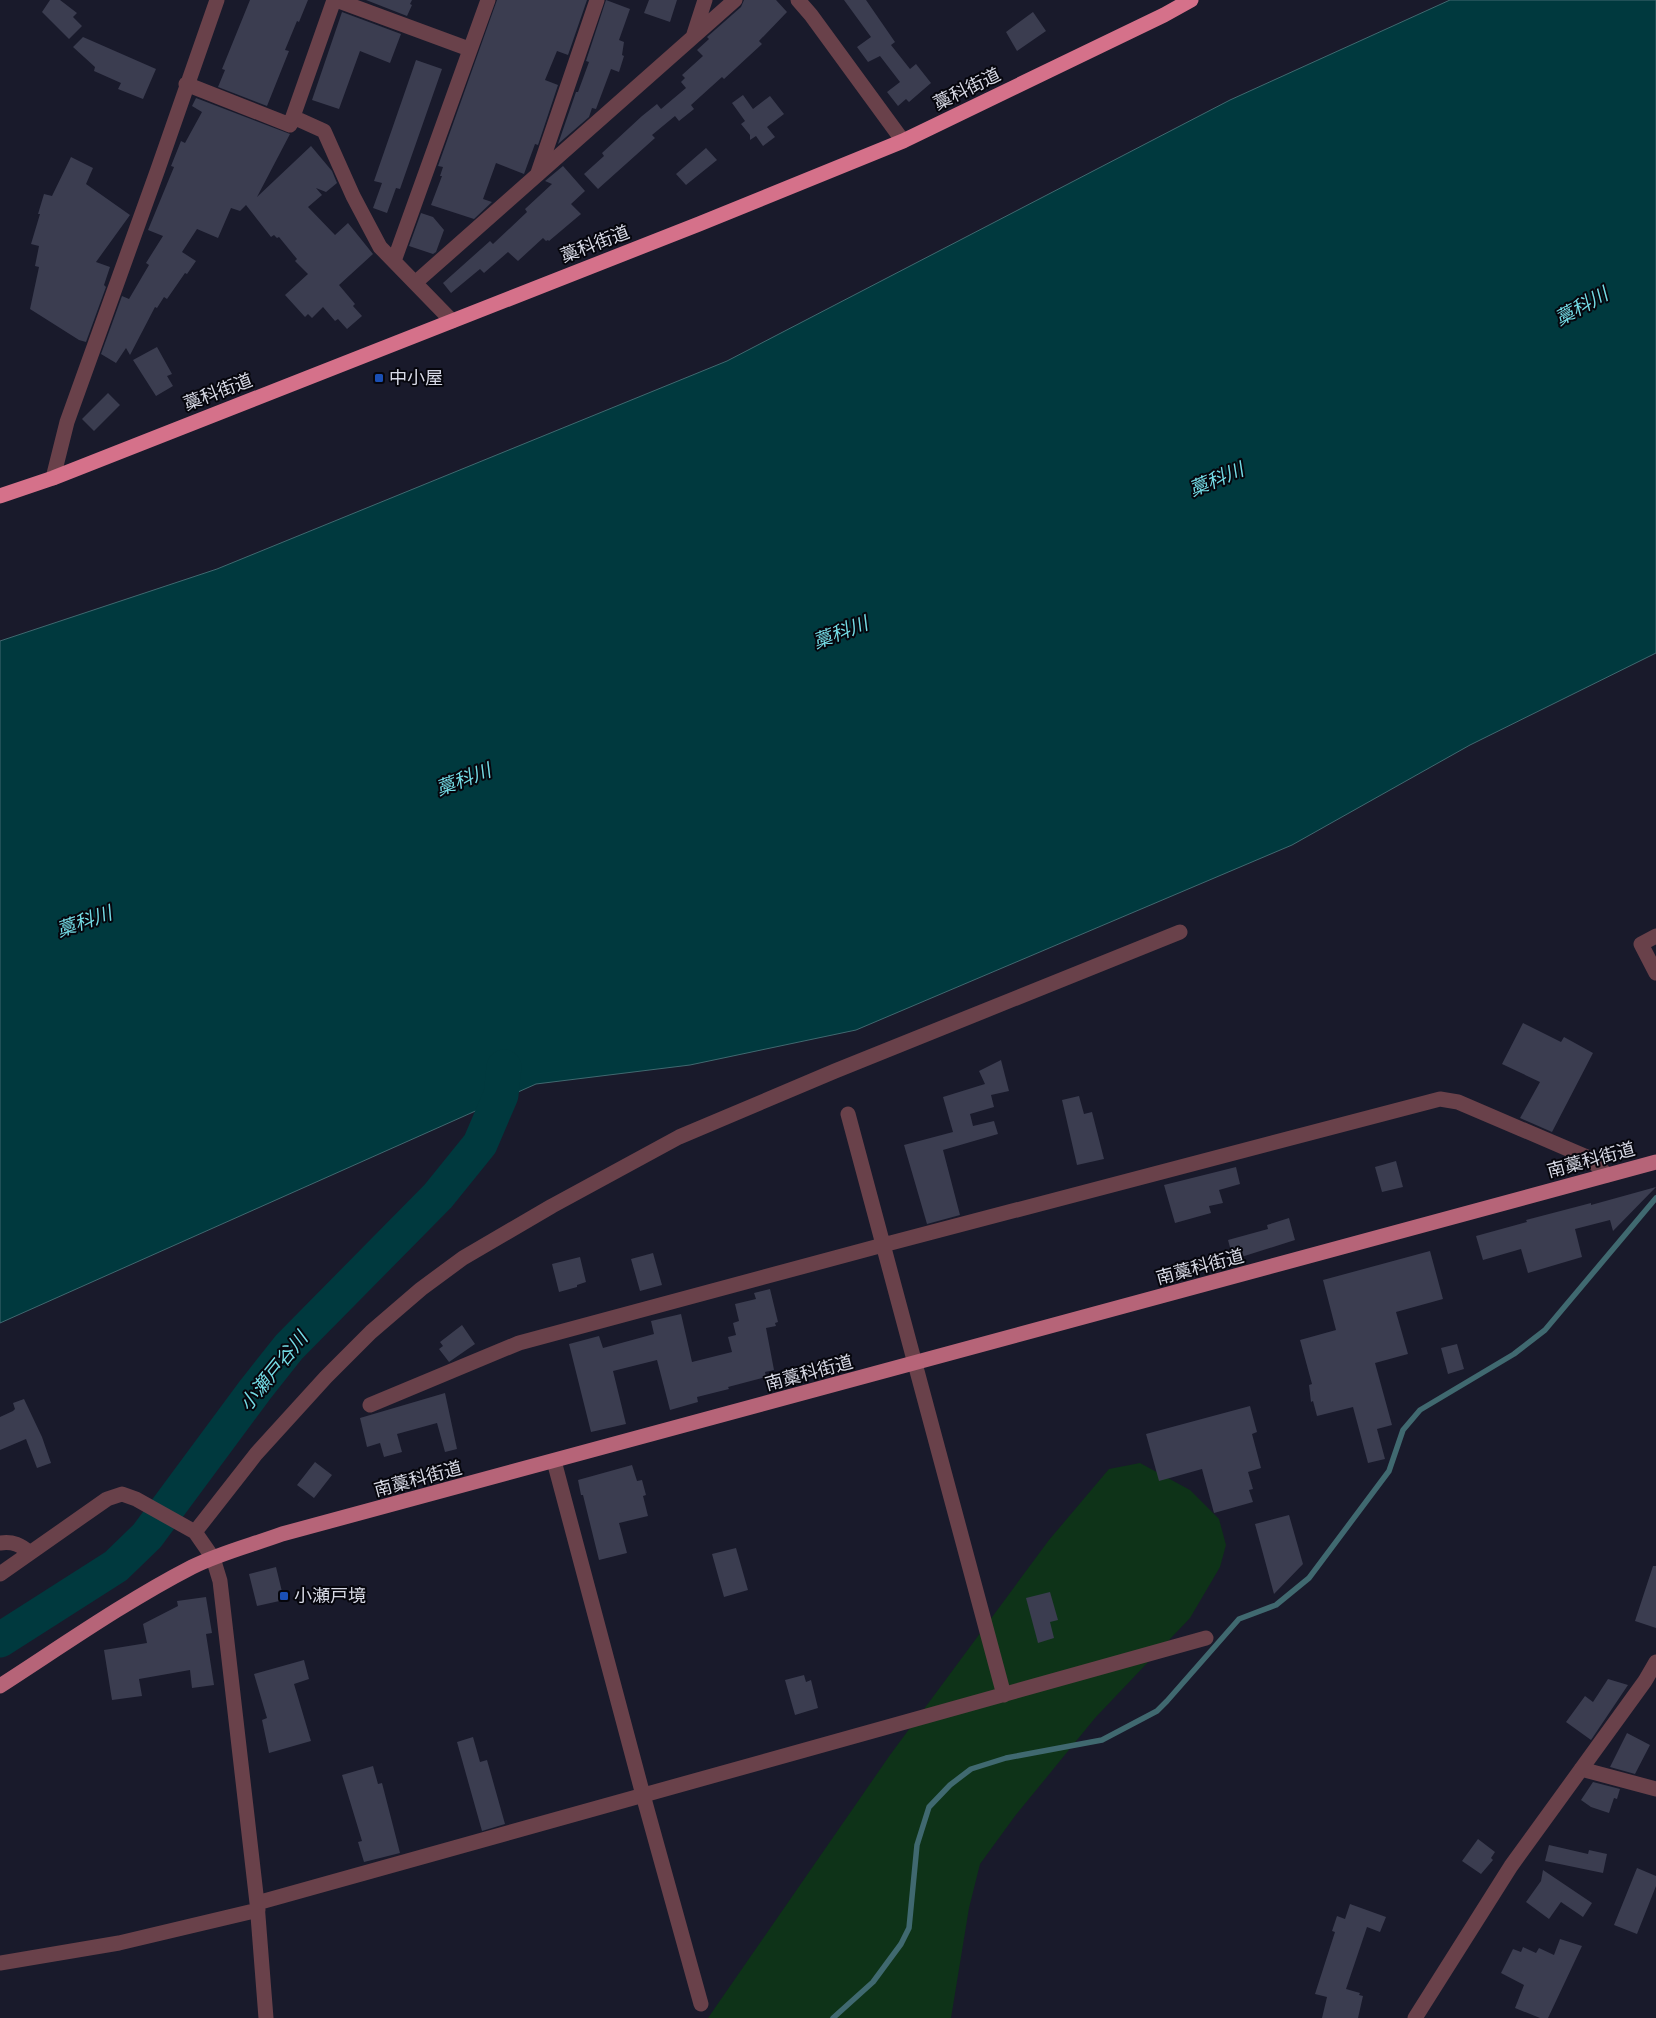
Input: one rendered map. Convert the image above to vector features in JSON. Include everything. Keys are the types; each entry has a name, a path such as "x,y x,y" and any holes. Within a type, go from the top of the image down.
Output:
{"highway":[{"name":"藁科街道","path":"0,496 52,478 452,321 903,141 1164,15 1191,0"}],"main road":[{"name":"南藁科街道","path":"0,1686 125,1606 191,1568 213,1558 282,1534 554,1462 1656,1162"}],"street":[{"path":"52,478 67,422 217,0"},
{"path":"186,84 290,125 335,0 469,49"},
{"path":"394,261 488,0"},
{"path":"537,175 597,0"},
{"path":"693,37 705,0"},
{"path":"415,283 735,0"},
{"path":"798,0 903,141"},
{"path":"293,117 324,131 353,196 380,247 452,321"},
{"path":"195,1532 256,1454 326,1377 372,1332 414,1295 463,1258 552,1206 679,1137 1180,932"},
{"path":"1656,936 1641,944 1656,973"},
{"path":"370,1405 519,1343 883,1245 1440,1099 1458,1102 1589,1158 1607,1175"},
{"path":"848,1114 1004,1695"},
{"path":"554,1462 643,1795 702,2004"},
{"path":"0,1574 107,1499 122,1494 136,1499 195,1532 213,1558 220,1581 258,1907 266,2018"},
{"path":"0,1542 10,1541 23,1547 30,1553"},
{"path":"0,1963 119,1943 258,1907 643,1795 1206,1638"},
{"path":"1415,2018 1510,1866 1645,1681 1656,1662"},
{"path":"1581,1769 1656,1789"}],"shaded area":[{"path":"1140,1463 1190,1490 1219,1519 1226,1545 1220,1567 1190,1618 1095,1718 1015,1816 980,1864 969,1908 951,2018 708,2018 890,1755 1049,1540 1109,1469"}],"water":[{"name":"藁科川","path":"1450,0 1656,0 1656,653 1470,745 1292,845 856,1030 690,1065 536,1084 0,1323 0,641 217,569 727,361 1230,100"}],"building":[{"path":"50,0 60,0 77,13 73,17 82,26 69,39 42,12"},
{"path":"250,0 308,0 285,50 289,51 267,106 218,87 225,70 222,69"},
{"path":"366,0 412,0 410,4 412,5 407,16"},
{"path":"497,0 587,0 568,55 557,51 545,80 558,85 538,145 535,144 524,174 496,163 483,199 492,202 474,219 431,205 442,176 440,176 443,167 438,166"},
{"path":"606,0 630,9 619,40 624,42 622,55 624,56 619,72 611,69 596,109 592,108 589,117 558,144 576,92 578,92 589,62 586,61"},
{"path":"649,0 677,0 670,22 644,13"},
{"path":"744,0 776,0 787,12 759,41 762,44 724,79 722,77 691,105 694,109 679,121 675,116 652,135 655,138 598,189 584,174 604,156 602,153 642,116 657,104 661,109 686,88 681,82 685,78 682,75 703,56 697,50 709,39 707,37 741,7"},
{"path":"844,0 866,0 895,42 891,45 910,69 916,64 931,83 909,102 906,99 898,106 887,92 900,82 880,56 868,62 857,47 871,37"},
{"path":"342,12 401,34 390,63 360,51 339,109 312,100"},
{"path":"1033,12 1046,31 1017,51 1006,32"},
{"path":"83,37 156,69 143,99 118,89 121,83 94,71 95,67 73,47"},
{"path":"416,60 442,69 400,189 396,188 387,213 373,208 382,183 374,181"},
{"path":"743,95 753,109 770,96 784,114 767,127 775,137 763,146 756,136 750,140 750,135 741,124 745,121 732,103"},
{"path":"196,98 290,134 257,197 311,146 332,171 337,183 326,192 316,188 322,195 308,207 335,235 348,223 373,254 339,285 355,304 353,306 362,316 347,329 338,319 335,321 323,307 312,318 308,314 305,317 285,295 308,274 295,261 297,259 279,237 277,238 274,235 271,237 246,205 240,211 231,208 218,238 197,229 182,252 196,261 167,299 164,297 157,308 155,307 130,355 126,348 116,363 101,354 122,296 129,299 149,265 146,263 163,236 148,230 174,167 171,166 181,141 185,143 202,112 192,106"},
{"path":"706,148 717,160 686,185 676,174"},
{"path":"71,157 93,168 86,184 130,215 96,262 110,267 104,285 106,287 86,342 79,340 30,309 39,267 35,266 39,246 31,244 40,214 38,214 44,194 52,196"},
{"path":"563,166 585,191 571,204 581,214 549,241 543,238 518,261 508,252 484,273 480,269 451,293 443,283 490,241 493,244 527,212 525,209 552,184 545,181"},
{"path":"421,213 433,217 444,230 436,252 433,254 409,246"},
{"path":"157,347 172,374 167,376 173,386 156,396 133,360"},
{"path":"108,393 120,405 94,431 82,419"},
{"path":"1523,1023 1561,1042 1564,1037 1593,1053 1552,1132 1520,1118 1540,1082 1502,1064"},
{"path":"1001,1060 1009,1091 991,1095 994,1107 970,1114 973,1126 994,1121 998,1134 943,1150 960,1215 927,1224 904,1145 953,1132 943,1097 985,1084 979,1071"},
{"path":"1079,1096 1084,1114 1092,1112 1104,1159 1077,1165 1062,1100"},
{"path":"1396,1161 1403,1187 1382,1192 1375,1167"},
{"path":"1236,1167 1240,1184 1219,1190 1223,1203 1209,1206 1211,1213 1175,1223 1164,1185"},
{"path":"1656,1187 1613,1231 1610,1220 1575,1229 1582,1257 1528,1273 1521,1249 1483,1260 1476,1236 1527,1222 1526,1220"},
{"path":"1289,1218 1295,1240 1235,1259 1234,1255 1232,1255 1228,1240 1268,1229 1267,1225"},
{"path":"1430,1251 1443,1299 1396,1312 1408,1354 1375,1363 1392,1425 1377,1429 1385,1459 1368,1463 1353,1407 1317,1416 1313,1401 1311,1402 1309,1385 1312,1384 1300,1340 1336,1330 1323,1280"},
{"path":"653,1253 662,1285 640,1291 631,1259"},
{"path":"580,1257 586,1282 577,1285 577,1287 559,1292 552,1264"},
{"path":"770,1289 778,1322 775,1323 776,1326 766,1328 774,1370 765,1372 766,1377 697,1397 698,1402 670,1410 657,1360 613,1371 626,1424 591,1432 569,1344 599,1336 603,1348 654,1334 651,1321 681,1314 692,1362 732,1352 728,1337 736,1335 733,1323 739,1321 735,1304 756,1299 754,1293"},
{"path":"462,1325 475,1344 449,1362 439,1349 443,1346 440,1342"},
{"path":"1457,1344 1464,1369 1448,1374 1441,1348"},
{"path":"445,1393 457,1449 445,1452 437,1423 397,1434 402,1452 384,1457 380,1443 367,1447 360,1418"},
{"path":"24,1399 42,1437 51,1463 37,1468 26,1439 0,1450 0,1417 15,1409 13,1403"},
{"path":"1250,1406 1257,1432 1252,1434 1261,1468 1248,1472 1253,1489 1249,1490 1253,1502 1214,1513 1202,1469 1159,1481 1146,1434"},
{"path":"315,1462 332,1475 314,1498 297,1485"},
{"path":"632,1465 637,1481 642,1480 646,1495 643,1496 648,1516 619,1523 627,1553 599,1560 578,1480"},
{"path":"1289,1515 1303,1564 1274,1594 1255,1524"},
{"path":"736,1548 748,1590 724,1597 712,1554"},
{"path":"1653,1566 1656,1566 1656,1628 1635,1621"},
{"path":"276,1567 284,1600 257,1606 249,1574"},
{"path":"1050,1592 1058,1620 1050,1622 1054,1638 1038,1643 1026,1598"},
{"path":"206,1597 212,1633 206,1634 214,1685 192,1688 190,1670 139,1679 142,1696 112,1700 104,1650 147,1643 143,1624 178,1606 177,1601"},
{"path":"304,1660 309,1679 294,1684 311,1741 269,1753 262,1720 267,1718 254,1674"},
{"path":"804,1675 806,1682 811,1680 818,1708 795,1715 785,1680"},
{"path":"1608,1679 1628,1685 1591,1740 1566,1722 1585,1696 1593,1702"},
{"path":"1627,1733 1650,1745 1635,1774 1610,1767"},
{"path":"473,1737 480,1762 487,1760 505,1824 482,1831 457,1742"},
{"path":"373,1766 378,1784 382,1783 400,1853 364,1862 358,1842 362,1841 342,1775"},
{"path":"1593,1782 1620,1789 1617,1799 1614,1798 1609,1813 1591,1807 1581,1800"},
{"path":"1478,1839 1495,1852 1491,1858 1493,1860 1481,1874 1462,1861"},
{"path":"1549,1845 1588,1854 1589,1850 1607,1854 1603,1873 1545,1861"},
{"path":"1637,1868 1656,1876 1656,1886 1637,1934 1614,1925"},
{"path":"1543,1870 1592,1903 1583,1917 1561,1902 1549,1919 1526,1902 1541,1881"},
{"path":"1350,1904 1386,1917 1380,1932 1367,1927 1346,1989 1360,1993 1359,1995 1363,1996 1358,2018 1322,2018 1327,1997 1315,1994 1335,1932 1332,1931 1337,1916 1345,1919"},
{"path":"1560,1939 1582,1946 1548,2018 1540,2018 1515,2008 1524,1985 1501,1973 1513,1949 1521,1952 1523,1947 1536,1953 1539,1948 1554,1955"}],"waterway":[{"name":"小瀬戸谷川","path":"0,1640 116,1566 147,1536 289,1347 438,1196 480,1144 501,1095 504,1067"},
{"path":"833,2018 873,1982 901,1944 909,1928 917,1845 929,1807 950,1785 971,1769 1006,1758 1102,1740 1157,1711 1239,1619 1276,1605 1309,1578 1389,1471 1403,1430 1420,1410 1514,1354 1545,1330 1656,1198"}],"place":[{"name":"中小屋","path":"379,378"},
{"name":"小瀬戸境","path":"284,1596"}]}
